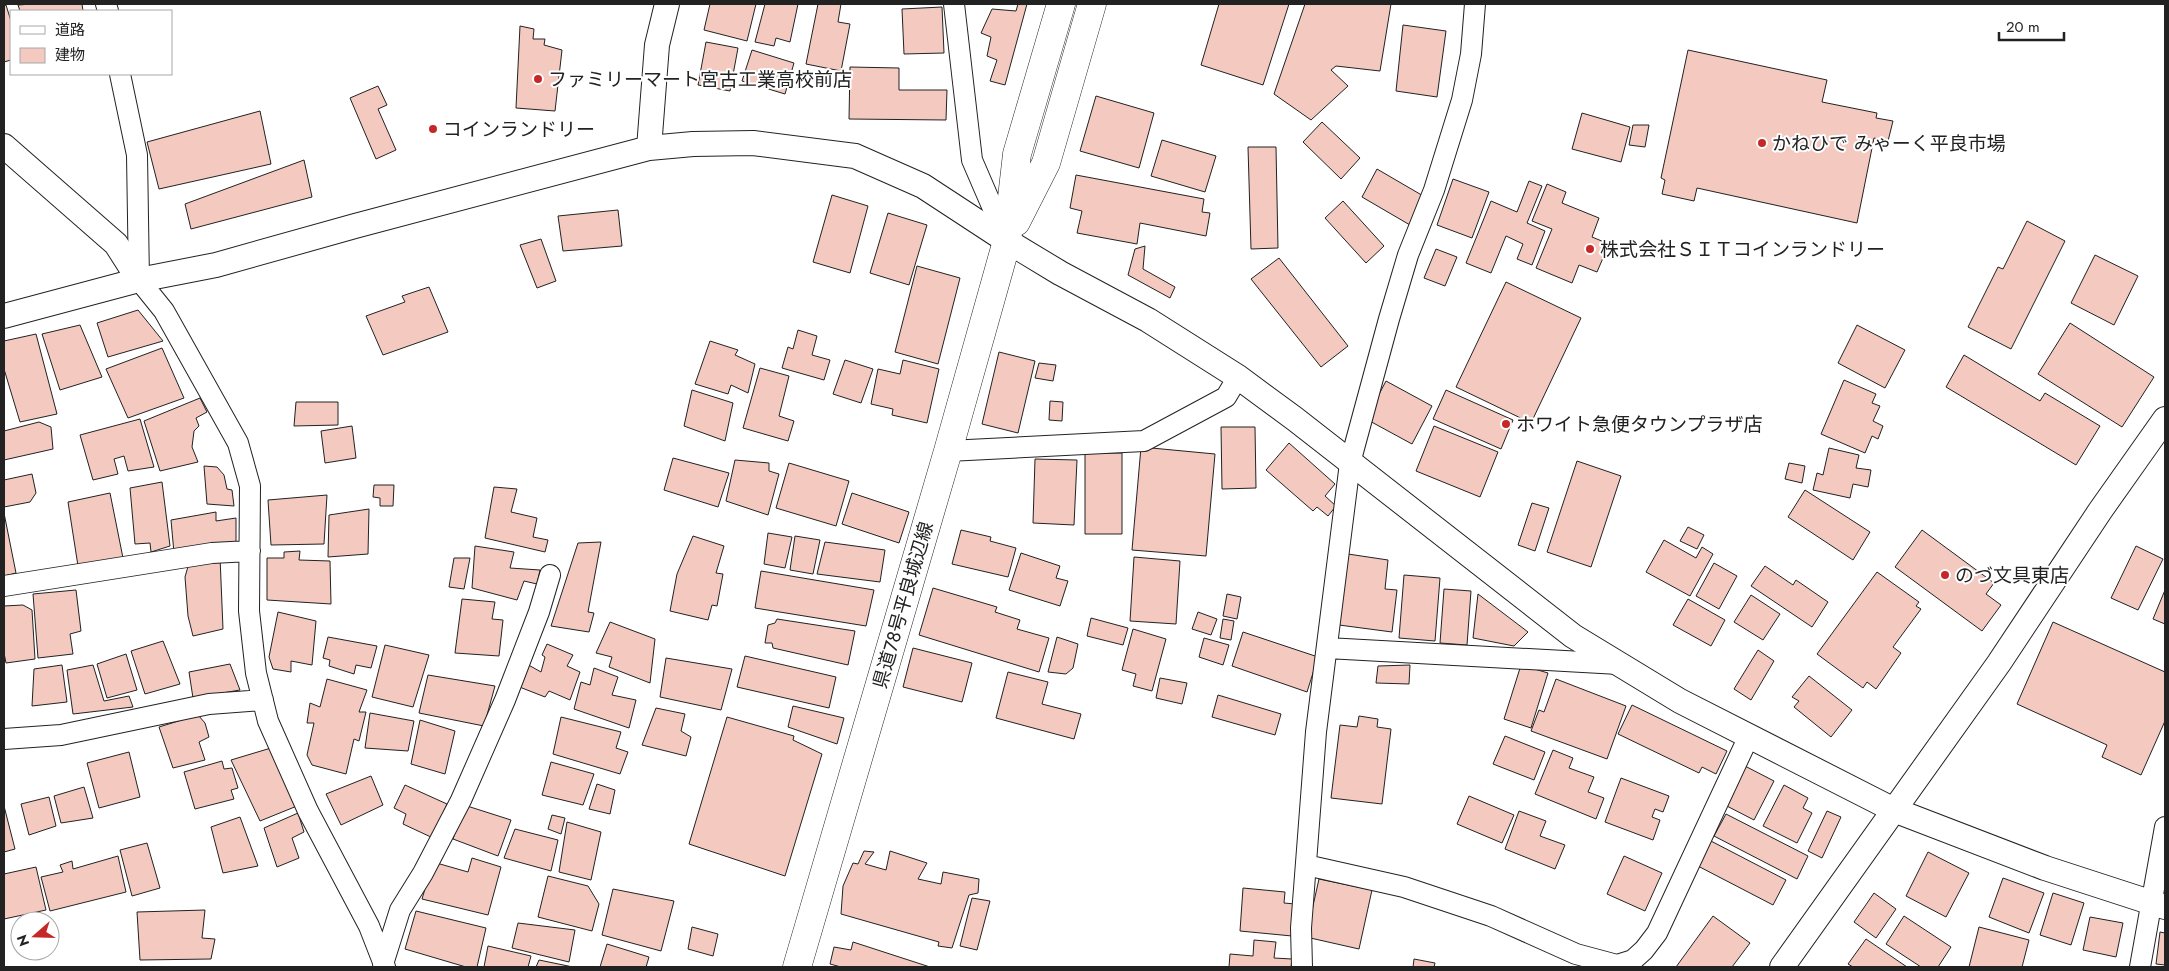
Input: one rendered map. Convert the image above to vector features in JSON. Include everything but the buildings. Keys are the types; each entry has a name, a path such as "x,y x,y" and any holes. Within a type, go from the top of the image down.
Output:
{"main road":[{"name":"県道78号平良城辺線","path":"797,967 948,451 1007,241 1017,154 1061,4"},
{"name":"県道78号平良城辺線","path":"1007,241 1046,162 1092,4"}],"street":[{"path":"649,148 657,45 667,4"},
{"path":"954,4 972,160 1007,241"},
{"path":"1302,967 1301,928 1316,732 1350,463 1408,255 1434,190 1462,100 1472,54 1475,4"},
{"path":"120,75 137,154 139,280"},
{"path":"4,316 139,280 216,265 649,148 693,144 753,143 855,156 922,186 1007,241 1060,273 1148,320 1238,377 1573,636 1680,701 1894,810 2044,868 2159,906"},
{"path":"4,146 116,244 139,280 164,311 238,443 250,486 249,611 256,673 268,721 308,811 369,926 384,966"},
{"path":"948,451 1144,441 1226,397 1238,377"},
{"path":"1782,967 1999,663 2100,511 2165,419"},
{"path":"4,586 212,552 250,552"},
{"path":"384,966 400,910 423,873 461,800 505,700 539,612 550,575"},
{"path":"1327,648 1619,664"},
{"path":"4,739 60,735 209,704 263,700"},
{"path":"1306,866 1404,887 1491,916 1576,954 1617,965 1633,960 1644,950 1657,933 1748,736"},
{"path":"2140,967 2159,906 2165,827"}],"place":[{"name":"ファミリーマート宮古工業高校前店","path":"538,79"},
{"name":"コインランドリー","path":"433,129"},
{"name":"かねひで みゃーく平良市場","path":"1762,143"},
{"name":"株式会社ＳＩＴコインランドリー","path":"1590,249"},
{"name":"ホワイト急便タウンプラザ店","path":"1506,424"},
{"name":"のづ文具東店","path":"1945,575"}]}
